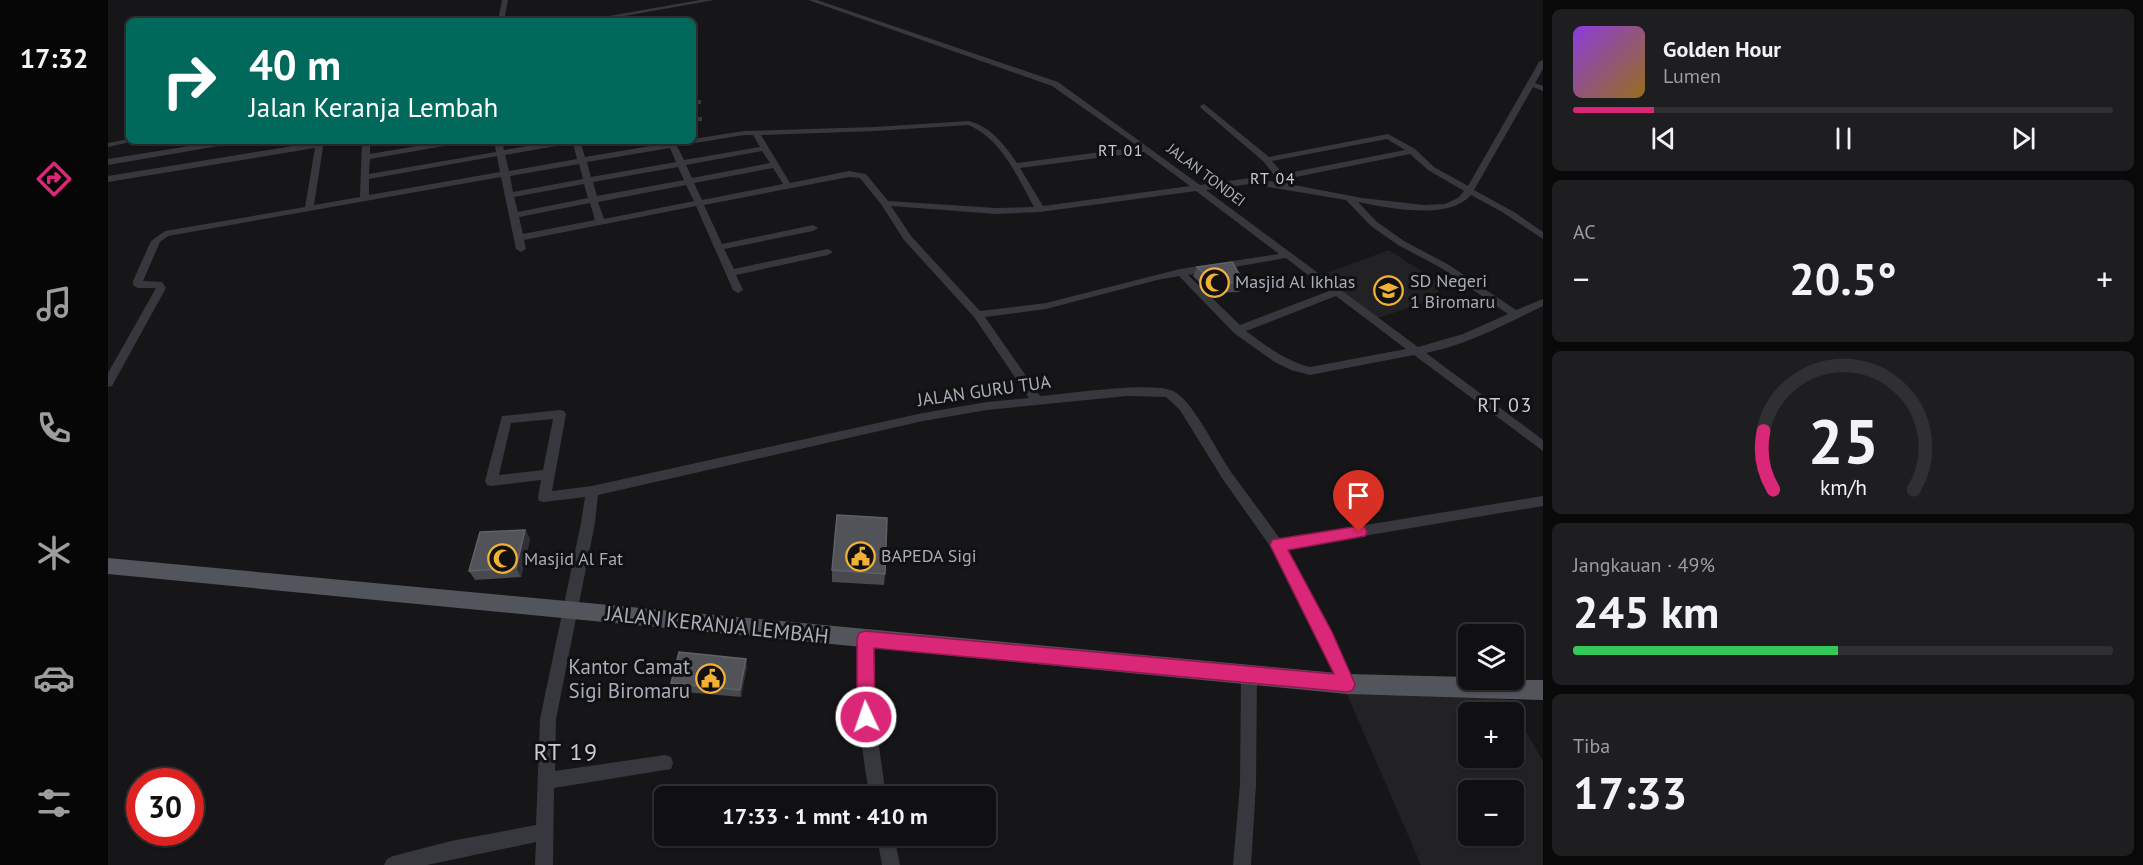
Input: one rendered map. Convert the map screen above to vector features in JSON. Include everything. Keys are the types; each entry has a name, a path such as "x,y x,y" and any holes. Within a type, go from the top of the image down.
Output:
{"main road":[{"name":"JALAN KERANJA LEMBAH","path":"108,566 1347,684 1543,690"}],"street":[{"path":"502,18 505,2 516,0"},
{"path":"602,18 711,0"},
{"name":"JALAN TONDEI","path":"811,0 1052,83 1289,255 1543,446"},
{"path":"1204,106 1267,160 1284,181 1349,198 1440,208 1460,201 1468,190 1543,63"},
{"path":"1531,84 1543,89"},
{"path":"696,141 744,133 969,123 983,128 1014,166 1040,210"},
{"path":"756,134 788,186"},
{"path":"1267,160 1388,136 1412,151 1421,162 1499,206 1543,236"},
{"path":"108,145 126,142"},
{"path":"172,168 181,144"},
{"path":"108,162 219,144"},
{"path":"271,144 271,152"},
{"path":"108,179 315,144"},
{"path":"309,208 320,144"},
{"path":"364,200 366,144"},
{"path":"365,157 443,144"},
{"path":"498,144 521,249"},
{"path":"364,177 556,144"},
{"path":"575,144 600,222"},
{"path":"108,383 161,288 158,284 138,285 138,281 160,238 172,231 364,200 667,144"},
{"path":"672,144 738,290"},
{"path":"509,195 766,148"},
{"path":"1014,166 1146,150"},
{"path":"885,203 996,211 1040,210 1250,181 1284,181 1412,151"},
{"path":"514,215 775,165"},
{"path":"519,238 859,174 866,178 885,203 907,238 978,315 1037,400"},
{"path":"1349,198 1374,224 1401,243 1446,267 1516,315"},
{"path":"719,247 813,228"},
{"path":"730,273 828,252"},
{"path":"978,315 1076,300 1131,283 1180,272 1289,255"},
{"path":"1180,272 1208,304 1238,330 1303,370 1339,366 1458,341 1543,302"},
{"path":"1238,330 1337,291"},
{"name":"JALAN GURU TUA","path":"549,474 544,497 592,491 922,417 987,406 1151,391 1170,394 1184,407 1226,474 1277,545 1326,637 1347,684"},
{"path":"560,414 549,474 491,480 506,419 560,414"},
{"path":"544,865 543,832 550,709 572,611 592,491"},
{"path":"1277,545 1543,501"},
{"path":"865,639 865,696 870,759 876,786"},
{"path":"1242,865 1248,785 1249,674"},
{"path":"547,781 665,763"},
{"path":"393,865 451,850 543,832"},
{"path":"888,846 891,865"}],"shaded area":[{"name":"SD Negeri 1 Biromaru","path":"1389,250 1439,283 1437,298 1378,318 1319,276"},
{"path":"1346,692 1504,694 1509,702 1458,702 1458,768 1524,768 1524,728 1543,761 1543,865 1421,865"}],"building":[{"path":"1232,262 1244,282 1214,283 1197,267"},
{"name":"BAPEDA Sigi","path":"837,515 887,518 885,574 832,570"},
{"name":"Masjid Al Fat","path":"525,530 516,568 469,571 480,532"},
{"name":"Kantor Camat Sigi Biromaru","path":"679,652 746,659 740,690 671,683"}],"place":[{"name":"Masjid Al Ikhlas","path":"1214,282"},
{"name":"SD Negeri 1 Biromaru","path":"1389,291"},
{"name":"BAPEDA Sigi","path":"860,556"},
{"name":"Masjid Al Fat","path":"503,559"},
{"name":"Kantor Camat Sigi Biromaru","path":"711,679"}],"district":[{"name":"RT 01","path":"1121,150"},
{"name":"RT 04","path":"1273,178"},
{"name":"RT 03","path":"1505,405"},
{"name":"RT 19","path":"566,752"}],"route":[{"path":"866,717 865,639 1347,684 1326,637 1277,545 1359,532"}]}
